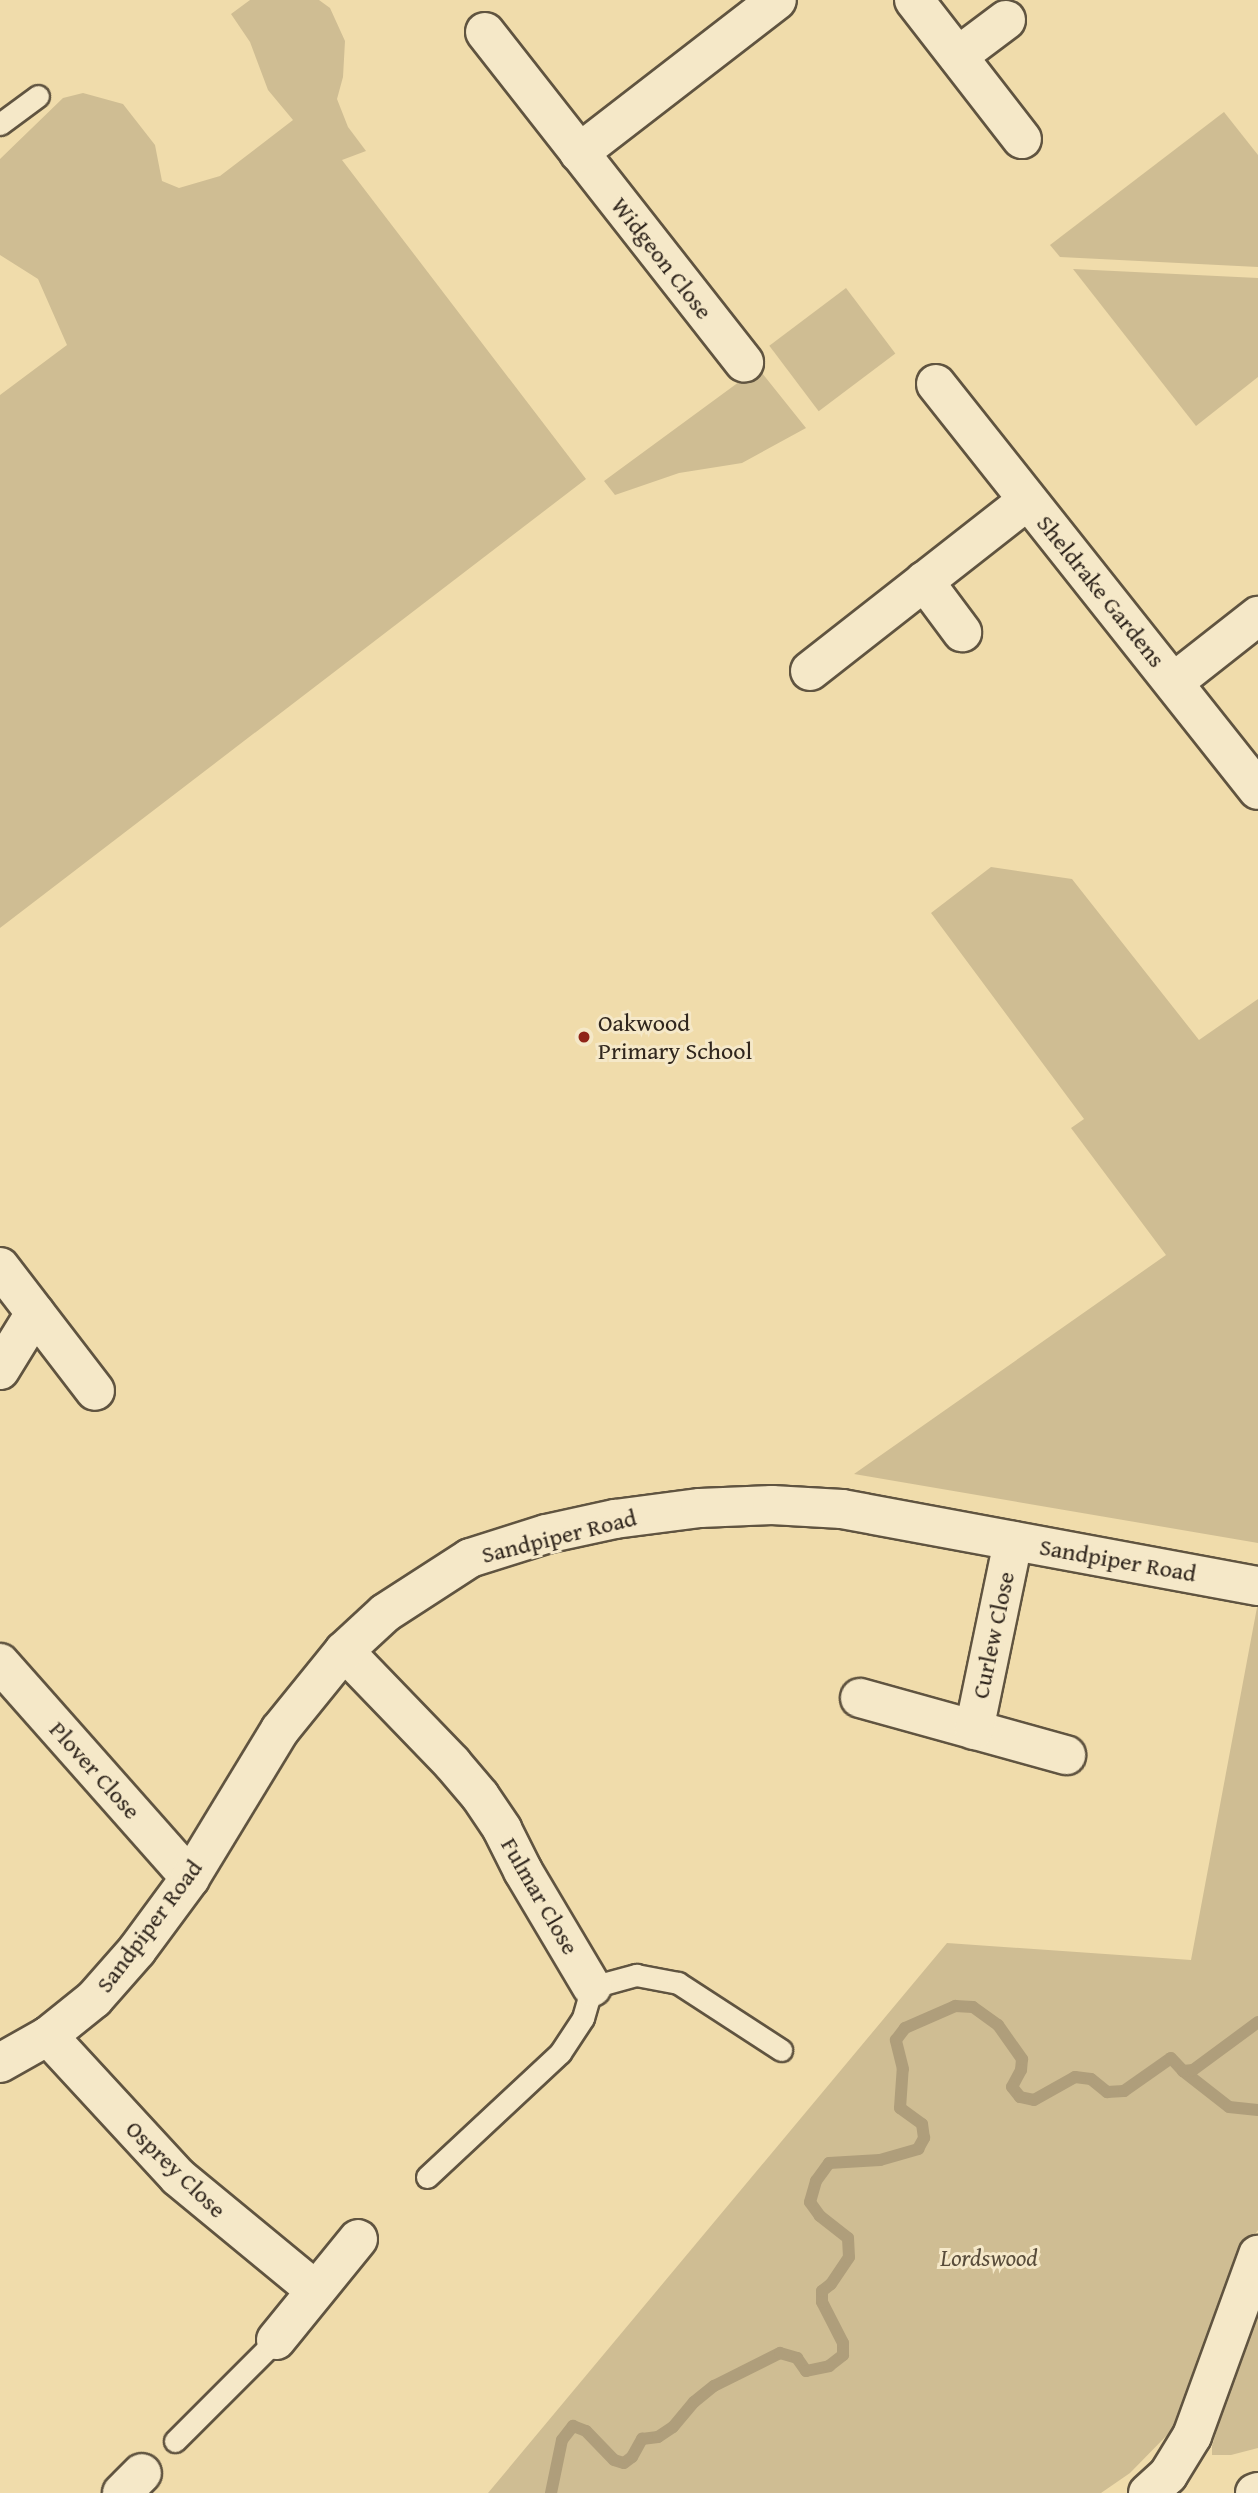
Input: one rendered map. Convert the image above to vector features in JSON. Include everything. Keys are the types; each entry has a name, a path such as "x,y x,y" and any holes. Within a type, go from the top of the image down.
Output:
{"street":[{"path":"579,153 777,0"},
{"path":"914,0 1022,139"},
{"path":"958,56 1006,20"},
{"name":"Widgeon Close","path":"485,32 744,362"},
{"name":"Sheldrake Gardens","path":"936,383 1258,790"},
{"name":"Sheldrake Gardens","path":"810,671 1027,500"},
{"path":"924,581 962,632"},
{"name":"Sheldrake Gardens","path":"1174,682 1258,616"},
{"path":"0,1267 95,1391"},
{"path":"0,1370 35,1313"},
{"name":"Sandpiper Road","path":"0,2063 48,2036 94,1999 120,1970 190,1878 280,1730 344,1651 385,1613 470,1558 546,1534 615,1519 700,1508 772,1505 842,1509 1258,1586"},
{"name":"Curlew Close","path":"974,1730 1013,1541"},
{"name":"Fulmar Close","path":"344,1651 425,1734 480,1796 502,1829 523,1871 592,1987"},
{"name":"Plover Close","path":"0,1663 190,1878"},
{"name":"Curlew Close","path":"860,1698 1066,1755"},
{"name":"Osprey Close","path":"48,2036 178,2177 315,2290"},
{"path":"276,2340 358,2239"},
{"path":"1148,2493 1168,2475 1192,2436 1208,2397 1248,2274 1258,2255"}],"lane":[{"path":"0,124 38,96"},
{"path":"427,2177 560,2053 583,2018 592,1987 636,1975 678,1983 781,2050"},
{"path":"175,2441 276,2340"}],"green space":[{"path":"250,0 319,0 330,8 345,41 343,77 337,99 348,127 366,151 342,160 586,479 0,928 0,395 67,345 38,279 0,255 0,159 63,98 83,93 123,104 155,145 162,181 179,188 220,176 293,120 268,90 250,42 231,14"},
{"path":"1224,112 1258,155 1258,267 1060,257 1050,245"},
{"path":"1073,269 1258,278 1258,377 1196,426"},
{"path":"846,288 895,353 819,411 769,346"},
{"path":"758,368 806,428 742,463 679,473 615,495 604,481"},
{"path":"991,867 1072,879 1199,1040 1258,999 1258,1543 854,1474 1166,1255 1071,1128 1084,1119 931,913"},
{"name":"Lordswood","path":"1258,1602 1258,2230 1233,2266 1177,2425 1130,2473 1101,2493 488,2493 947,1943 1191,1960"},
{"path":"1258,2296 1258,2448 1231,2455 1212,2455 1212,2446"}],"waterway":[{"path":"551,2493 562,2440 573,2426 586,2431 614,2460 624,2463 632,2457 642,2439 658,2437 673,2427 694,2402 714,2386 780,2353 797,2358 806,2371 829,2366 843,2355 843,2343 822,2302 822,2291 831,2284 849,2257 848,2238 820,2216 810,2202 816,2181 829,2163 880,2160 918,2149 924,2138 922,2124 900,2108 903,2069 896,2040 905,2028 955,2006 973,2007 998,2025 1022,2059 1021,2070 1012,2087 1020,2097 1034,2100 1075,2077 1091,2079 1107,2092 1124,2091 1171,2058 1183,2071 1193,2070 1258,2022"},
{"path":"1183,2071 1229,2107 1258,2110"}],"place":[{"name":"Oakwood Primary School","path":"584,1037"}]}
